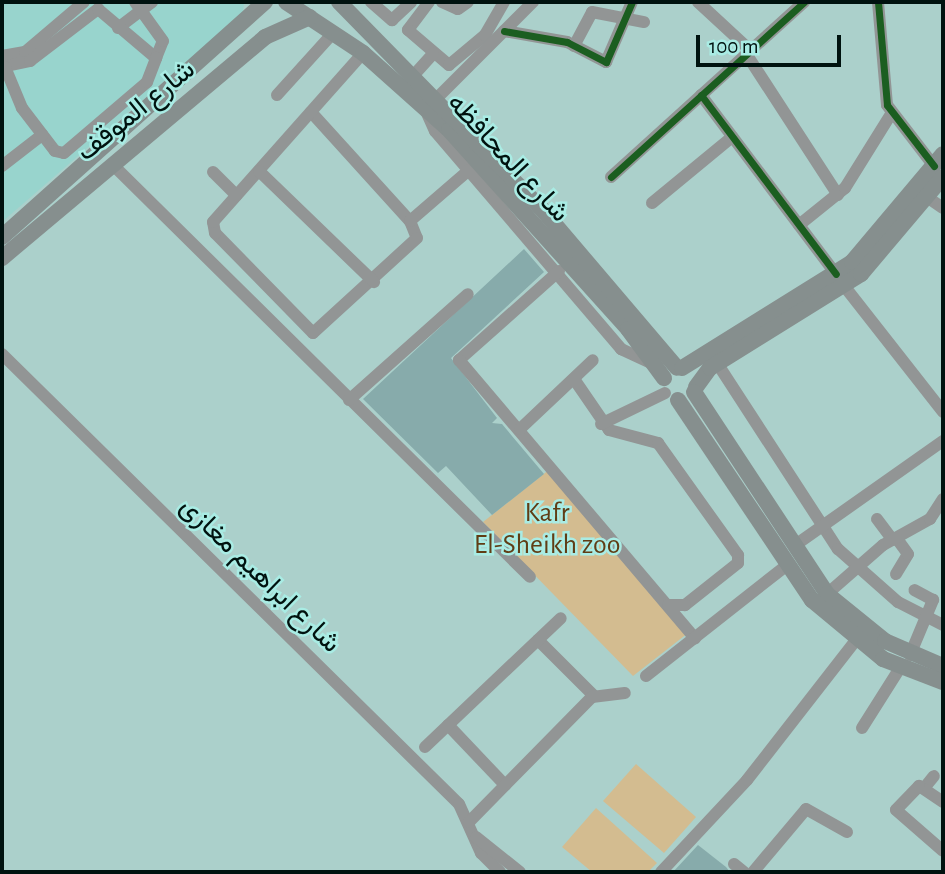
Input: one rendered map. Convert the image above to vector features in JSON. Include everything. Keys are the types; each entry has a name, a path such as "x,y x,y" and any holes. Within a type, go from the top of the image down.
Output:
{"main road":[{"name":"شارع الموقف","path":"2,258 53,203 265,2"},
{"name":"شارع المحافظه","path":"286,2 334,32 429,102 641,318 680,368 691,372 695,390 827,594 905,661 943,666"},
{"name":"شارع المحافظه","path":"345,4 413,76 429,102 503,198 666,384 786,566 856,640 905,661 943,682"},
{"name":"شارع الموقف","path":"2,237 113,165 275,30 310,17"},
{"path":"368,57 382,46"},
{"path":"749,336 717,363 695,390 666,384 680,368 749,336 841,280 891,245 928,197 940,165"},
{"path":"841,280 940,165"}],"street":[{"path":"3,64 31,48 84,2"},
{"path":"371,2 392,20 411,2"},
{"path":"429,2 408,28 433,54 455,64 485,34 504,2"},
{"path":"442,2 455,9 468,2"},
{"path":"503,198 469,170 435,131 429,102 533,2"},
{"path":"504,31 574,46 608,61 632,2"},
{"path":"698,2 749,53 838,195"},
{"path":"611,177 804,2"},
{"path":"878,2 882,86 891,114 940,165"},
{"path":"3,64 41,135 55,151 69,151 147,82 163,41 143,4 118,28"},
{"path":"3,64 30,61 95,5 118,28 156,58"},
{"path":"574,46 589,13 645,22"},
{"path":"277,95 334,32"},
{"path":"413,76 433,54"},
{"path":"311,113 410,221 415,243 324,328 307,331 215,233 214,217 311,113 368,57"},
{"path":"701,95 943,412"},
{"path":"799,225 838,195 891,114"},
{"path":"2,166 41,135"},
{"path":"652,203 732,136"},
{"path":"113,165 530,577"},
{"path":"410,221 469,170"},
{"path":"259,171 374,282"},
{"path":"213,172 236,195"},
{"path":"928,197 943,208"},
{"path":"566,272 459,356 695,638"},
{"path":"349,400 468,294"},
{"name":"شارع ابراهيم مغازى","path":"2,354 469,821 481,853 500,872"},
{"path":"520,429 593,360"},
{"path":"717,363 823,527 856,568 928,621 943,625"},
{"path":"574,379 601,424 617,435 655,441 738,555 738,563 685,605 668,605"},
{"path":"601,424 666,384"},
{"path":"794,546 942,444"},
{"path":"827,594 856,568 930,519 943,499"},
{"path":"877,519 908,554 896,574"},
{"path":"646,676 786,566"},
{"path":"862,728 928,621 933,600 914,590"},
{"path":"425,747 561,618"},
{"path":"538,640 594,696"},
{"path":"661,872 747,780 856,640"},
{"path":"469,821 594,696 625,693"},
{"path":"448,725 505,785"},
{"path":"934,776 925,787 896,810 943,851"},
{"path":"925,787 943,802"},
{"path":"753,872 806,809 847,832"},
{"name":"شارع ابراهيم مغازى","path":"476,837 520,872"}],"shaded area":[{"path":"2,2 244,2 243,13 2,222"}],"green space":[{"name":"Kafr El-Sheikh zoo","path":"550,469 688,633 633,676 483,522"},
{"path":"636,764 696,817 664,853 603,801"},
{"path":"596,808 657,863 648,872 592,872 562,847"}],"building":[{"path":"524,249 544,272 451,358 497,418 492,423 502,424 544,474 492,515 446,466 438,473 363,399"},
{"path":"698,845 726,867 730,872 673,872"}],"cycle path":[{"path":"504,31 567,42 606,62 632,2"},
{"path":"611,177 804,2"},
{"path":"878,2 887,105 934,166"},
{"path":"701,95 836,274"}]}
